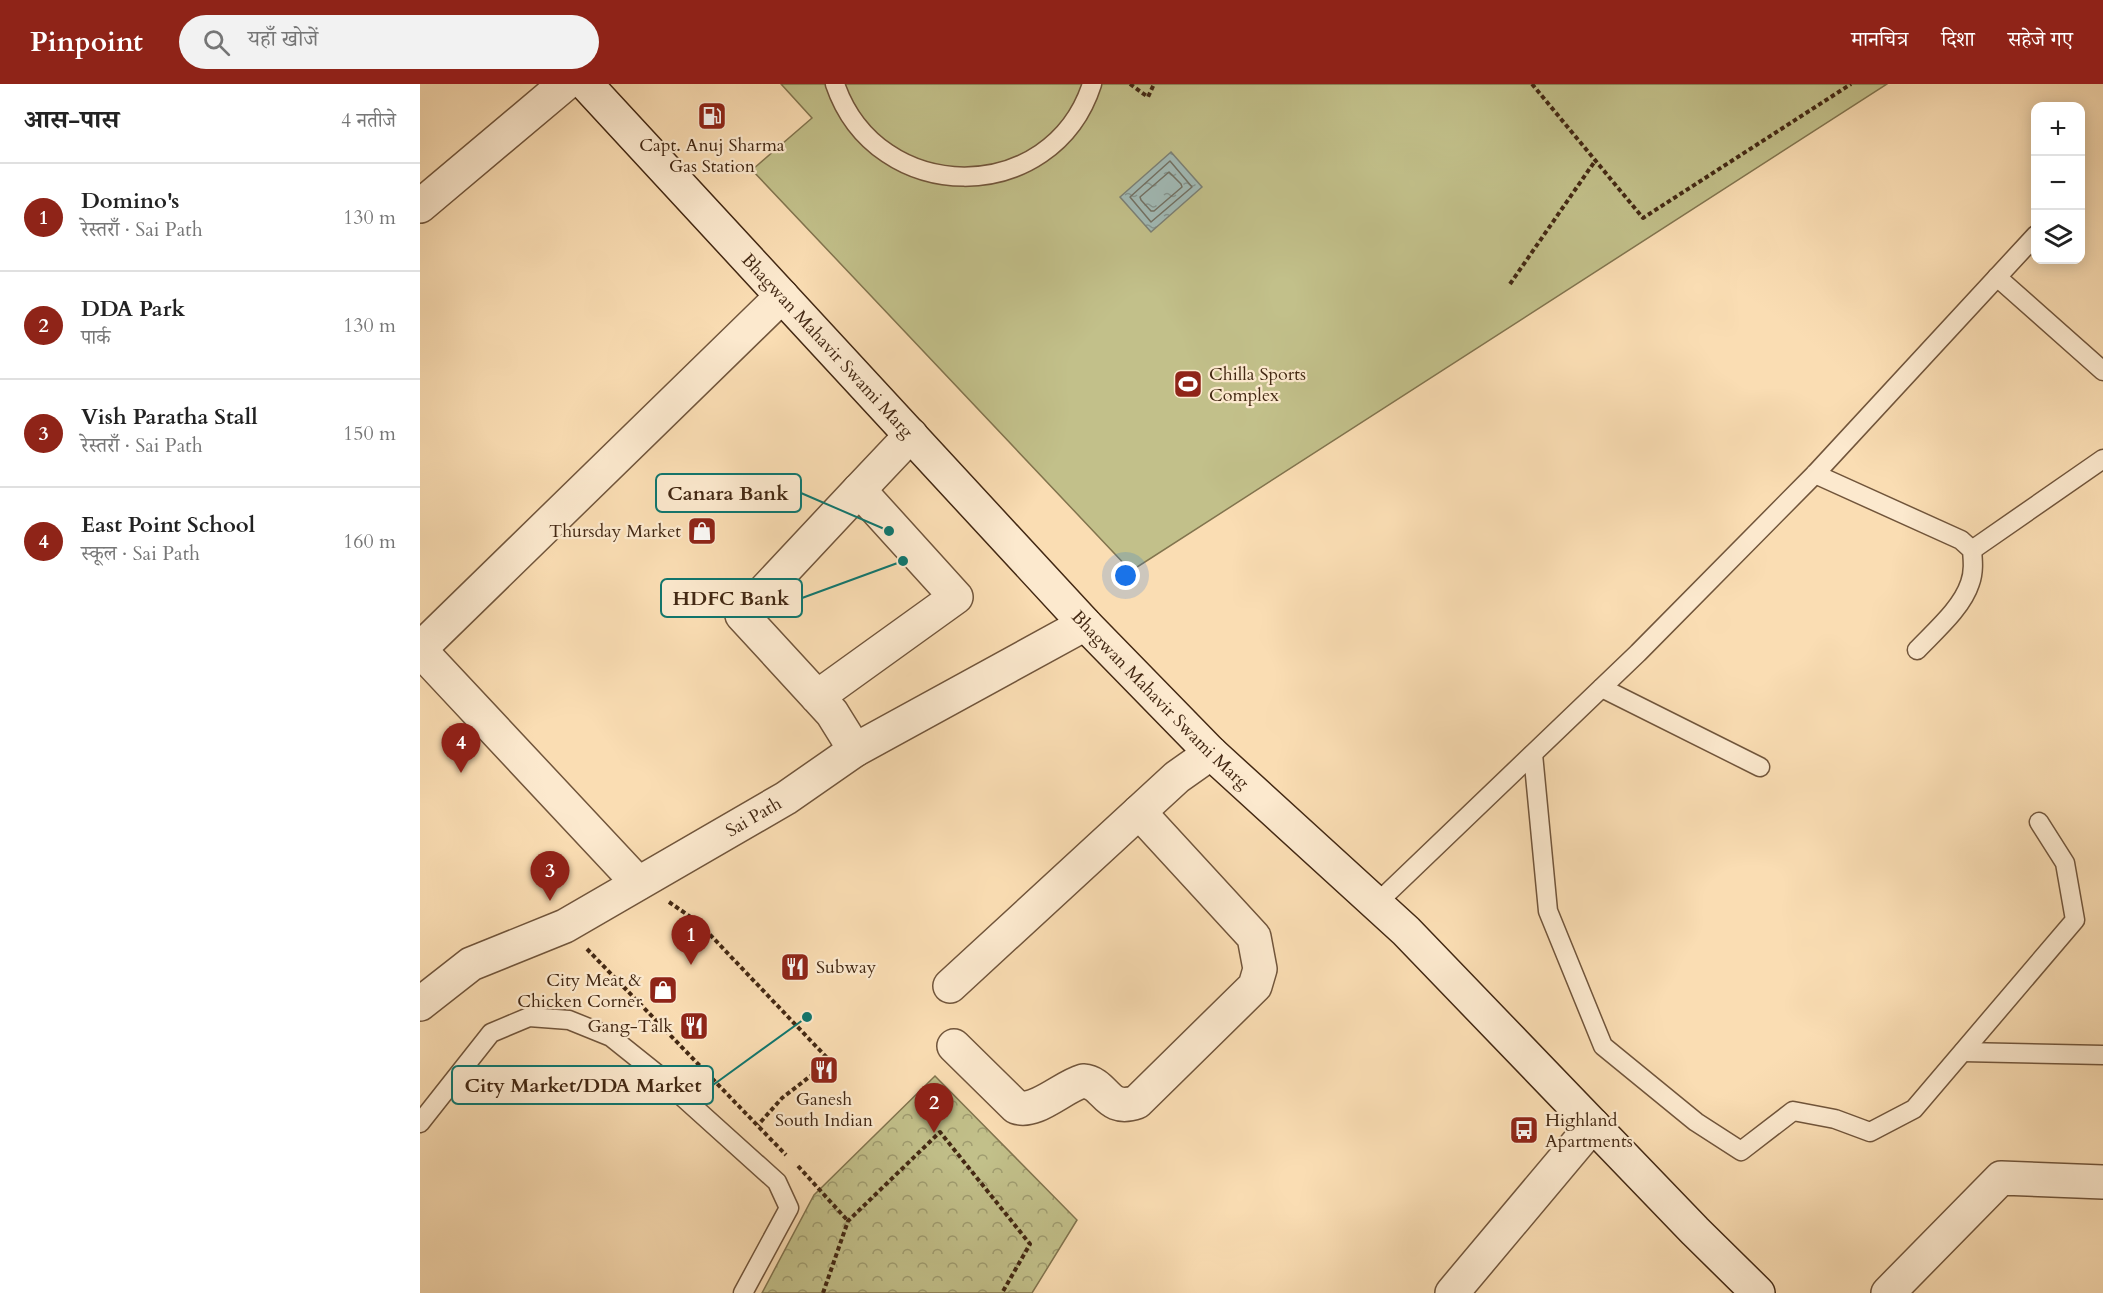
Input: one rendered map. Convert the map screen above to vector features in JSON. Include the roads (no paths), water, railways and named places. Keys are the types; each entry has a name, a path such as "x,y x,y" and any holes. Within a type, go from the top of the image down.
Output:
{"street":[{"path":"420,206 565,84"},
{"name":"Bhagwan Mahavir Swami Marg","path":"586,84 1085,624 1211,753 1406,932 1758,1293"},
{"path":"638,884 420,650 782,296"},
{"path":"855,750 832,713 742,615 911,435"},
{"path":"817,697 956,597 859,490"},
{"name":"Sai Path","path":"420,1004 471,964 565,926 786,798 855,750 1085,624"},
{"path":"950,986 1177,777 1211,753"},
{"path":"954,1046 1016,1107 1021,1109 1032,1107 1083,1081 1090,1082 1113,1102 1121,1106 1128,1105 1137,1102 1255,986 1260,969 1254,937 1138,812"},
{"path":"1452,1293 1593,1125"},
{"path":"1888,1293 2001,1178 2103,1182"}],"lane":[{"path":"835,84 850,115 880,148 917,169 944,176 962,177 980,177 1005,171 1029,161 1045,150 1060,138 1076,119 1092,84"},
{"path":"1376,904 1602,688 1815,474 2031,240"},
{"path":"1997,277 2103,371"},
{"path":"1972,550 2103,459"},
{"path":"1815,474 1961,540 1972,550 1973,568 1970,584 1953,611 1917,650"},
{"path":"1602,688 1760,767"},
{"path":"1533,754 1548,911 1603,1046 1696,1122 1741,1151 1793,1112 1835,1119 1870,1132 1914,1109 2075,920 2065,863 2039,822"},
{"path":"420,1123 491,1033 529,1017 569,1020 611,1037 656,1073 777,1182 789,1208 743,1293"},
{"path":"1963,1052 2103,1054"}],"water":[{"path":"1171,152 1202,187 1151,232 1120,197"}],"place":[{"name":"Capt. Anuj Sharma Gas Station","path":"712,116"},
{"name":"Chilla Sports Complex","path":"1188,384"},
{"name":"Thursday Market","path":"702,531"},
{"name":"Canara Bank","path":"889,531"},
{"name":"HDFC Bank","path":"903,561"},
{"name":"East Point School","path":"461,773"},
{"name":"Vish Paratha Stall","path":"550,901"},
{"name":"Domino's","path":"691,965"},
{"name":"Subway","path":"795,967"},
{"name":"City Meat & Chicken Corner","path":"663,990"},
{"name":"City Market/DDA Market","path":"807,1017"},
{"name":"Gang-Talk","path":"694,1026"},
{"name":"Ganesh South Indian","path":"824,1070"},
{"name":"Highland Apartments","path":"1524,1130"},
{"name":"DDA Park","path":"934,1133"}]}
